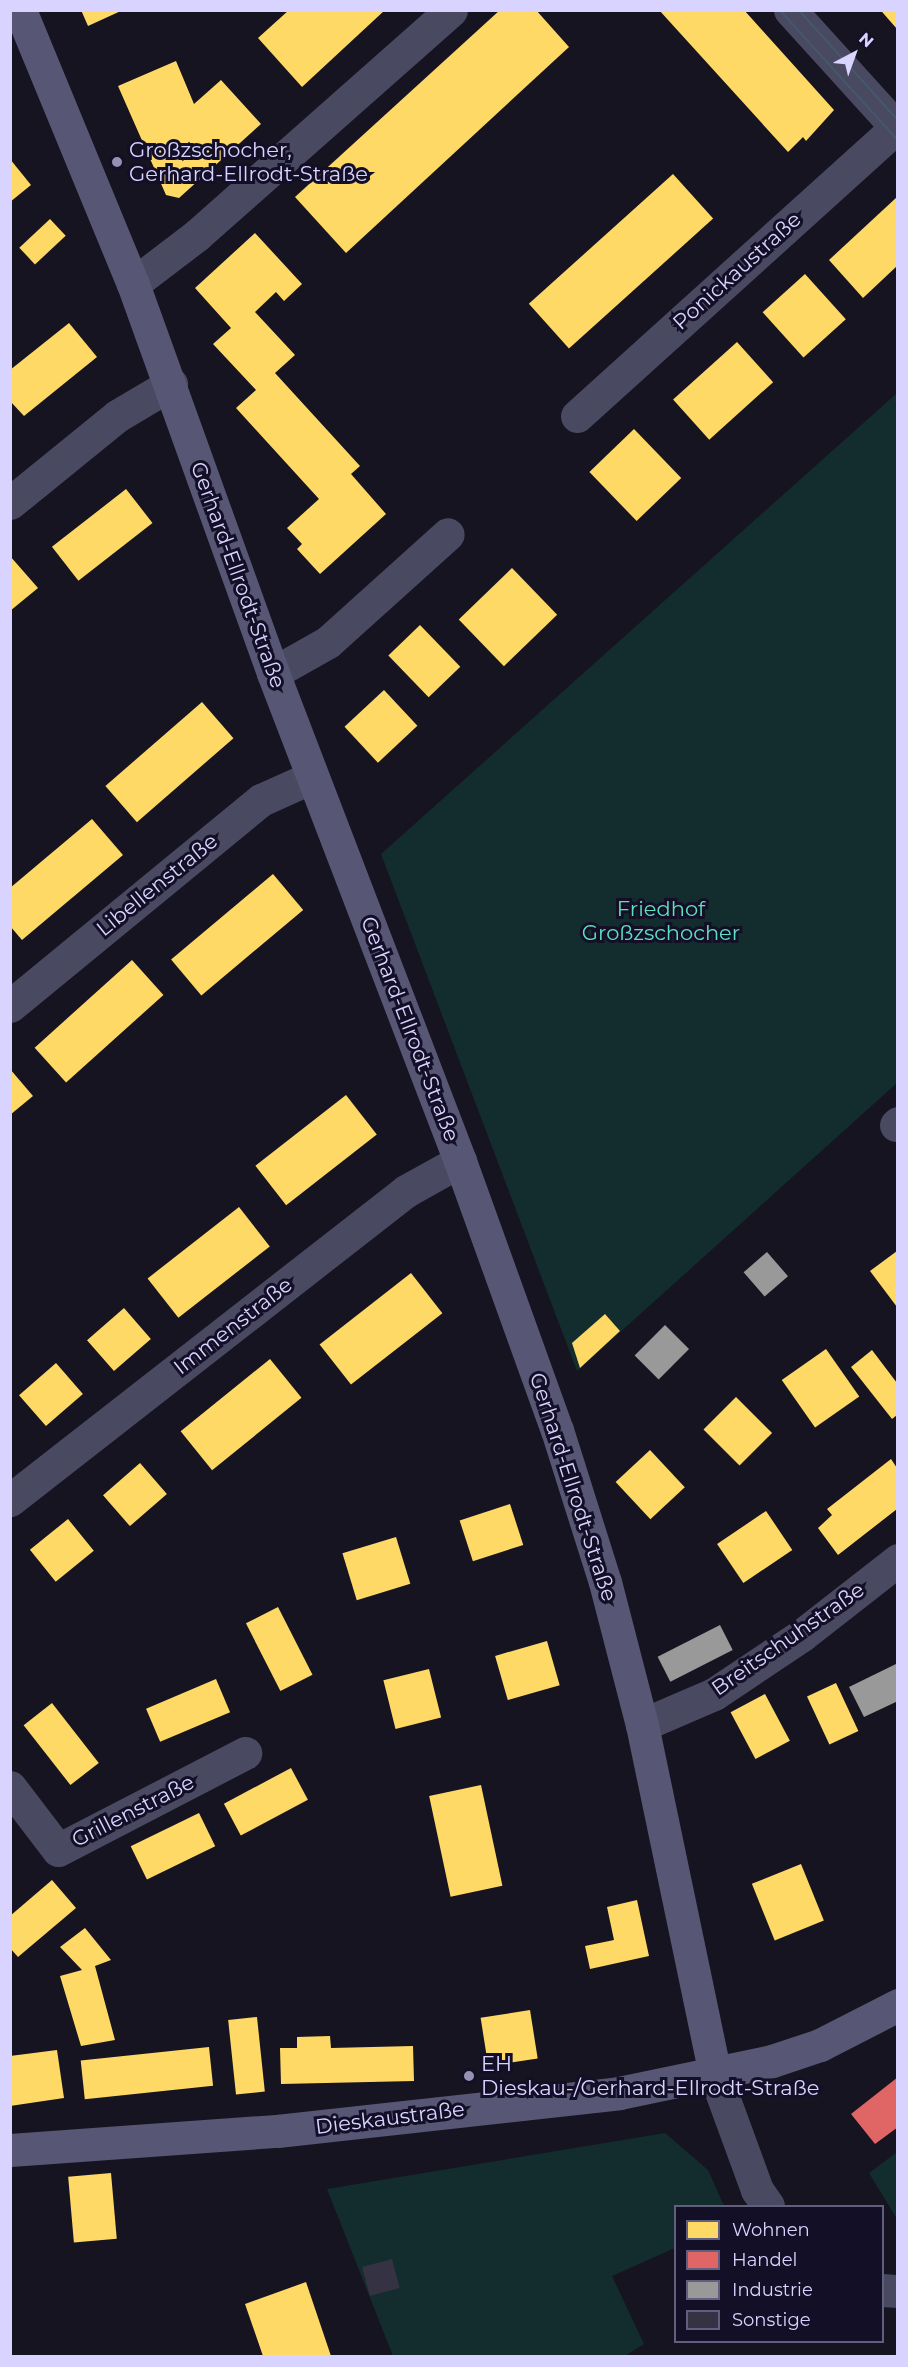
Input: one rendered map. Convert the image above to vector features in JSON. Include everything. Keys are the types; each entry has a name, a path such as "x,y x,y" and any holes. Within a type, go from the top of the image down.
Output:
{"main road":[{"name":"Gerhard-Ellrodt-Straße","path":"20,10 133,284 171,384 273,673 460,1161 557,1430 605,1582 642,1725 716,2075"},
{"name":"Dieskaustraße","path":"10,2150 277,2131 619,2093 716,2075 820,2045 897,2005"}],"street":[{"path":"133,284 197,235 451,10"},
{"path":"790,10 897,127"},
{"name":"Ponickaustraße","path":"577,416 897,127"},
{"path":"10,503 117,416 171,384"},
{"path":"273,673 328,642 448,534"},
{"name":"Libellenstraße","path":"10,1006 261,800 312,777"},
{"name":"Immenstraße","path":"10,1500 406,1191 460,1161"},
{"name":"Breitschuhstraße","path":"642,1725 714,1694 801,1635 897,1560"},
{"name":"Grillenstraße","path":"10,1787 58,1850 245,1753"},
{"path":"716,2075 757,2190 767,2205"}],"green space":[{"name":"Friedhof Großzschocher","path":"897,393 897,1083 577,1371 381,854"},
{"path":"665,2133 708,2170 724,2205 674,2205 674,2248 612,2276 644,2344 625,2356 393,2356 327,2189"},
{"path":"897,2152 897,2219 869,2173"}],"building: Wohnen":[{"path":"81,10 123,10 88,26"},
{"path":"289,10 385,10 302,87 258,38"},
{"path":"500,10 536,10 569,47 346,253 295,197"},
{"path":"659,10 744,10 834,110 806,141 803,137 788,152"},
{"path":"881,10 897,10 897,29 883,13"},
{"path":"176,61 194,104 221,80 261,124 179,198 166,195 118,86"},
{"path":"10,159 31,185 10,202"},
{"path":"673,174 713,219 569,348 529,304"},
{"path":"897,197 897,266 863,298 829,260"},
{"path":"50,219 66,236 35,264 19,248"},
{"path":"255,233 302,284 284,301 276,292 255,312 295,355 275,373 360,466 351,474 386,514 320,574 297,549 302,544 287,528 319,499 236,408 256,390 213,344 231,328 195,288"},
{"path":"805,274 846,319 803,357 763,312"},
{"path":"69,323 97,357 24,416 10,401 10,370"},
{"path":"737,342 773,382 709,440 673,400"},
{"path":"634,429 681,478 637,521 589,472"},
{"path":"126,489 152,523 78,581 52,547"},
{"path":"10,556 38,588 10,611"},
{"path":"512,568 557,615 504,666 459,619"},
{"path":"420,625 460,667 429,697 388,656"},
{"path":"384,690 417,726 378,763 345,727"},
{"path":"202,702 233,738 137,822 105,786"},
{"path":"92,819 123,855 22,940 10,926 10,888"},
{"path":"273,874 303,910 201,995 171,959"},
{"path":"132,960 163,995 66,1083 35,1048"},
{"path":"10,1069 33,1096 10,1115"},
{"path":"346,1095 377,1134 286,1205 255,1166"},
{"path":"239,1207 270,1246 178,1318 148,1278"},
{"path":"897,1251 897,1307 870,1271"},
{"path":"411,1273 442,1313 351,1385 320,1344"},
{"path":"124,1308 151,1339 114,1371 87,1340"},
{"path":"605,1314 620,1331 580,1368 572,1343"},
{"path":"826,1349 859,1397 815,1427 782,1380"},
{"path":"872,1350 897,1383 897,1415 892,1419 851,1367"},
{"path":"270,1359 301,1398 212,1470 181,1431"},
{"path":"56,1363 83,1394 46,1426 19,1395"},
{"path":"736,1397 772,1433 740,1466 703,1430"},
{"path":"650,1450 685,1487 650,1519 616,1482"},
{"path":"891,1459 897,1468 897,1509 838,1555 818,1528 832,1515 827,1509"},
{"path":"140,1463 167,1494 130,1526 103,1495"},
{"path":"510,1504 523,1545 473,1561 460,1520"},
{"path":"766,1511 792,1550 743,1583 717,1544"},
{"path":"68,1519 94,1551 56,1582 30,1550"},
{"path":"396,1537 410,1584 357,1600 342,1553"},
{"path":"278,1607 313,1675 280,1691 246,1623"},
{"path":"547,1641 560,1685 508,1700 495,1656"},
{"path":"429,1669 441,1718 395,1729 383,1680"},
{"path":"216,1679 230,1712 160,1742 146,1709"},
{"path":"836,1683 858,1731 829,1745 807,1697"},
{"path":"765,1694 790,1741 755,1759 731,1712"},
{"path":"52,1703 99,1763 70,1785 24,1725"},
{"path":"291,1768 308,1800 241,1835 224,1804"},
{"path":"481,1785 502,1886 451,1897 429,1796"},
{"path":"199,1813 215,1846 147,1880 131,1846"},
{"path":"801,1864 824,1921 775,1940 752,1884"},
{"path":"52,1880 76,1908 18,1957 10,1948 10,1916"},
{"path":"637,1900 649,1956 590,1969 585,1946 614,1940 607,1907"},
{"path":"85,1928 111,1960 95,1966 115,2040 81,2046 60,1976 82,1970 60,1947"},
{"path":"530,2010 538,2058 488,2066 481,2018"},
{"path":"257,2017 265,2092 236,2095 228,2020"},
{"path":"330,2036 331,2048 413,2046 414,2081 281,2084 280,2048 297,2048 297,2037"},
{"path":"209,2047 213,2086 85,2099 81,2060"},
{"path":"57,2050 64,2098 10,2106 10,2056"},
{"path":"111,2173 117,2239 74,2242 68,2177"},
{"path":"306,2282 331,2356 263,2356 245,2304"}],"building: Handel":[{"path":"898,2077 898,2127 875,2144 851,2114"}],"building: Industrie":[{"path":"767,1252 788,1276 765,1296 744,1272"},
{"path":"665,1325 689,1349 659,1379 635,1355"},
{"path":"720,1625 733,1650 670,1682 658,1657"},
{"path":"898,1663 898,1701 864,1717 849,1687"}],"building: Sonstige":[{"path":"392,2259 400,2288 370,2296 362,2267"}],"tram line":[{"path":"780,10 898,140"},
{"path":"799,10 898,120"}],"place":[{"name":"Großzschocher, Gerhard-Ellrodt-Straße","path":"117,162"},
{"name":"EH Dieskau-/Gerhard-Ellrodt-Straße","path":"469,2076"}]}
